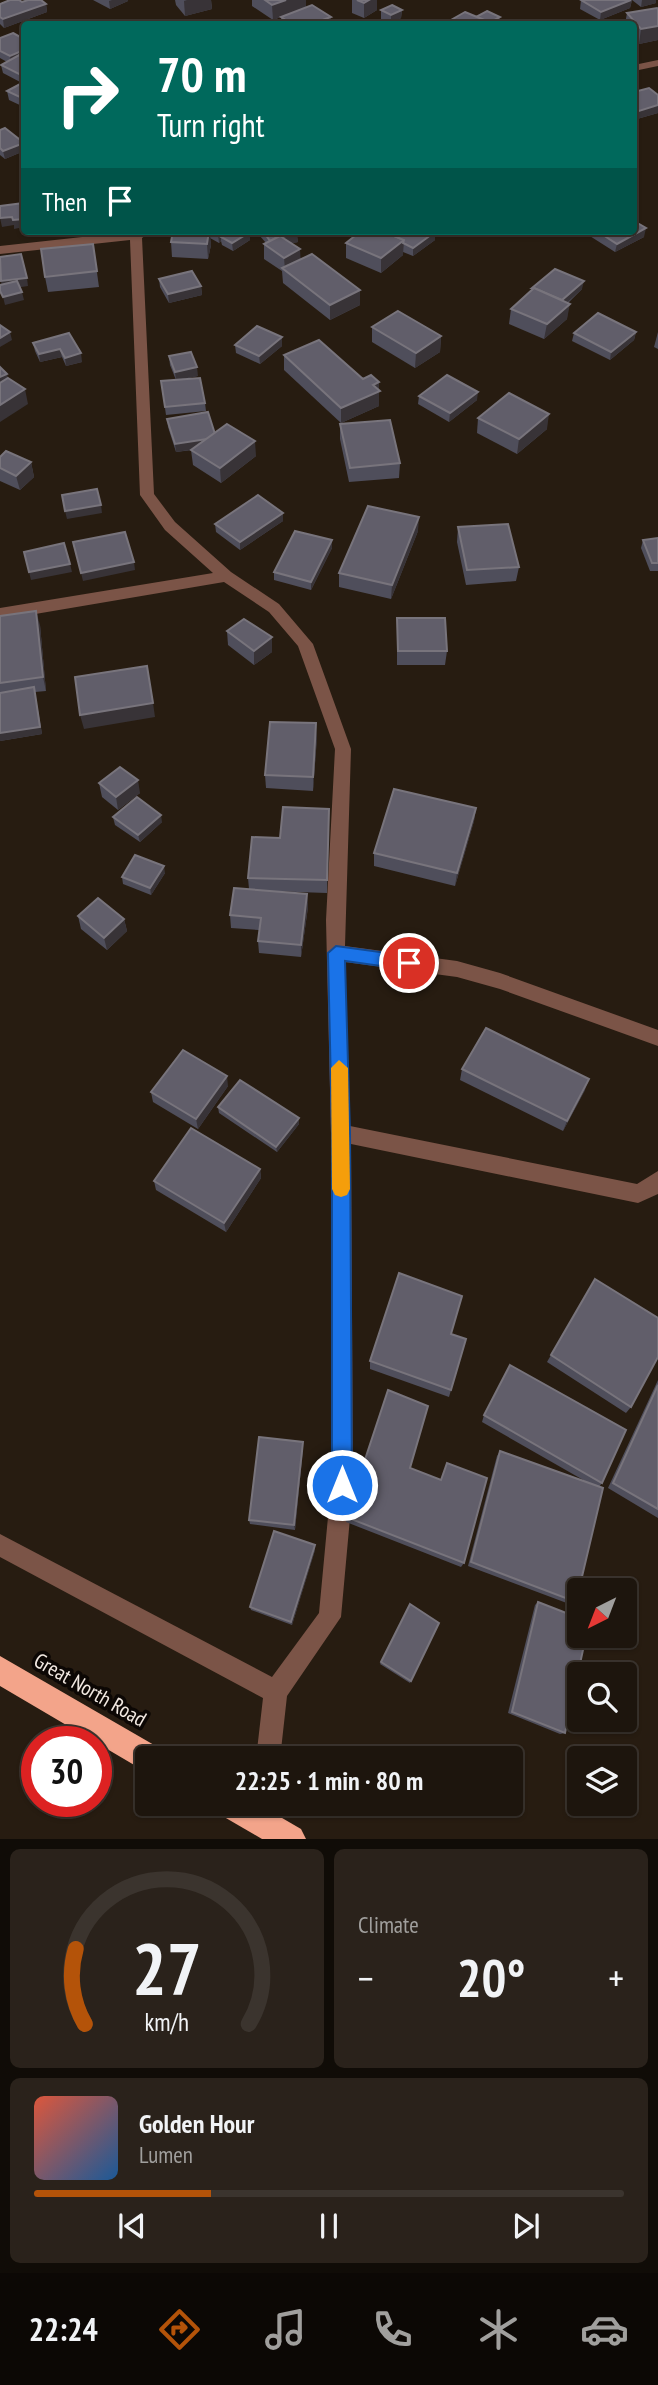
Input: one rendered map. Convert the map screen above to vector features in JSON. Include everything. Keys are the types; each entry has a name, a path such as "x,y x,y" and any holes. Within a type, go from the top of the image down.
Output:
{"highway":[{"name":"Great North Road","path":"0,1670 135,1750"},
{"path":"264,1816 291,1839"}],"street":[{"path":"637,67 658,63"},
{"path":"0,250 132,235"},
{"path":"141,235 147,495 170,526 226,576 274,608 305,644 343,748 336,953 341,1133 342,1485 330,1617 276,1692 270,1746"},
{"path":"0,614 226,576"},
{"path":"336,953 457,970 500,981 658,1038"},
{"path":"341,1133 638,1194 653,1187 658,1180"},
{"path":"0,1545 276,1692"}],"building":[{"path":"10,0 41,0 46,4 3,19 0,17 0,4"},
{"path":"265,0 286,0 272,5"},
{"path":"581,0 631,0 601,12"},
{"path":"312,5 331,17 320,21 287,21 281,17"},
{"path":"392,5 402,10 391,15 381,10"},
{"path":"657,8 658,26 641,29 637,21 627,13"},
{"path":"487,11 500,17 485,21 476,17"},
{"path":"465,12 487,21 449,21"},
{"path":"13,33 21,37 21,51 10,56 0,51 0,38"},
{"path":"21,54 21,75 1,65"},
{"path":"21,84 21,98 7,91"},
{"path":"649,88 658,95 658,105 639,111 637,91"},
{"path":"5,128 21,141 21,144 3,151 0,148 0,130"},
{"path":"21,203 21,219 0,218 0,206"},
{"path":"637,223 646,228 637,233"},
{"path":"172,235 208,235 207,244 171,242"},
{"path":"224,235 245,235 232,243 221,237"},
{"path":"266,235 290,235 280,236 270,241"},
{"path":"356,235 392,235 404,240 381,258 346,243"},
{"path":"392,235 431,235 413,248 403,243 404,240"},
{"path":"603,235 633,235 617,244"},
{"path":"280,236 300,249 284,258 264,244"},
{"path":"93,244 97,271 45,277 41,249"},
{"path":"21,254 27,278 1,281 0,257"},
{"path":"312,254 360,290 330,305 282,268"},
{"path":"555,269 584,281 562,300 532,288"},
{"path":"192,271 201,286 168,294 159,279"},
{"path":"17,281 22,292 3,297 0,285"},
{"path":"534,288 570,304 547,324 511,309"},
{"path":"398,311 441,336 416,353 372,327"},
{"path":"598,313 636,332 611,352 574,333"},
{"path":"0,325 10,332 0,338"},
{"path":"257,326 282,337 259,356 235,345"},
{"path":"69,333 81,353 65,358 60,349 39,354 33,343"},
{"path":"319,340 363,379 371,375 379,382 373,385 380,391 341,408 284,355"},
{"path":"191,352 197,367 175,372 169,356"},
{"path":"0,367 7,374 0,377"},
{"path":"447,375 478,392 450,413 419,396"},
{"path":"8,378 25,389 0,405 0,383"},
{"path":"200,378 205,403 165,407 161,381"},
{"path":"509,393 549,414 519,439 478,418"},
{"path":"208,412 215,434 207,439 175,444 167,419"},
{"path":"390,420 400,463 350,468 340,424"},
{"path":"227,424 255,441 220,468 191,450"},
{"path":"6,451 31,462 16,476 0,468 0,457"},
{"path":"97,489 101,505 65,511 62,495"},
{"path":"258,495 283,513 240,542 215,524"},
{"path":"368,506 419,517 392,585 339,573"},
{"path":"508,524 519,567 467,570 458,527"},
{"path":"295,531 332,540 311,582 274,572"},
{"path":"125,532 134,562 81,573 73,542"},
{"path":"658,538 658,563 652,563 643,540"},
{"path":"64,543 70,564 29,572 24,552"},
{"path":"36,611 43,677 0,683 0,616"},
{"path":"397,618 445,618 447,651 398,651"},
{"path":"244,619 272,637 254,651 227,631"},
{"path":"147,666 153,703 80,715 75,677"},
{"path":"34,687 40,727 0,733 0,693"},
{"path":"270,722 316,723 313,777 265,775"},
{"path":"120,767 138,780 116,797 99,783"},
{"path":"394,789 476,808 457,873 374,853"},
{"path":"137,797 161,815 138,835 113,817"},
{"path":"283,807 329,809 327,880 248,878 252,837 280,838"},
{"path":"135,855 164,866 150,888 122,877"},
{"path":"234,888 307,894 301,945 258,941 261,918 230,915"},
{"path":"98,898 124,919 104,938 78,916"},
{"path":"486,1028 589,1079 567,1121 462,1069"},
{"path":"183,1050 227,1076 196,1119 151,1092"},
{"path":"240,1080 299,1118 276,1147 218,1107"},
{"path":"191,1128 260,1169 224,1223 154,1181"},
{"path":"399,1273 462,1296 451,1334 466,1339 451,1390 370,1361"},
{"path":"595,1279 658,1318 658,1357 631,1407 551,1355"},
{"path":"510,1365 626,1430 602,1483 484,1415"},
{"path":"658,1385 658,1509 613,1483"},
{"path":"388,1390 428,1406 410,1468 441,1480 447,1463 487,1478 464,1563 346,1517"},
{"path":"259,1437 303,1442 294,1525 249,1520"},
{"path":"500,1451 603,1488 582,1578 567,1578 567,1599 471,1562"},
{"path":"274,1531 315,1545 291,1622 250,1607"},
{"path":"538,1602 567,1613 567,1648 583,1648 580,1662 567,1662 565,1733 512,1712"},
{"path":"410,1604 439,1623 411,1681 381,1662"}],"slow traffic":[{"path":"339,1068 341,1189"}],"route":[{"path":"342,1485 341,1133 336,953 409,963"}]}
